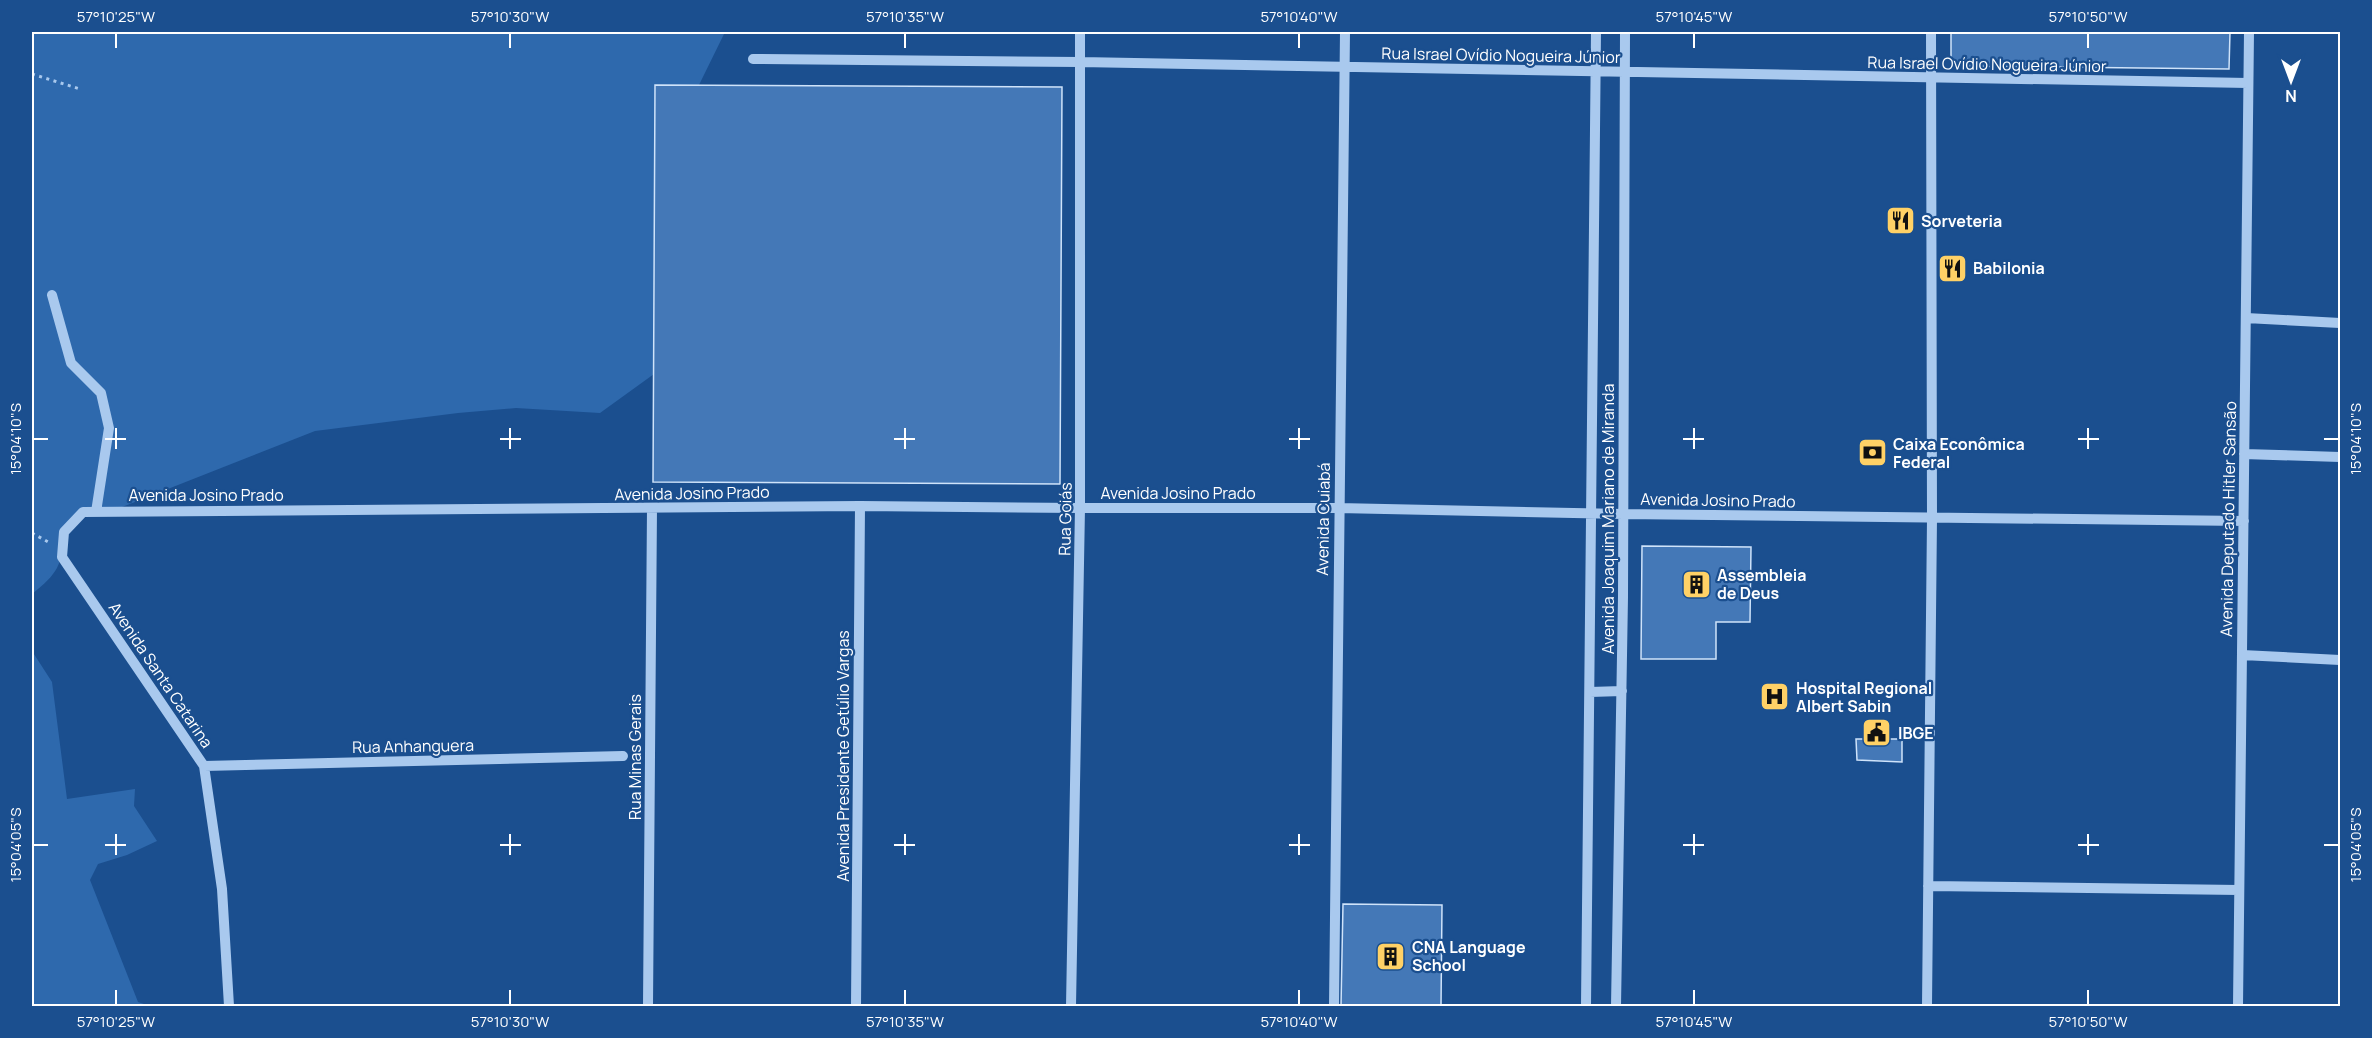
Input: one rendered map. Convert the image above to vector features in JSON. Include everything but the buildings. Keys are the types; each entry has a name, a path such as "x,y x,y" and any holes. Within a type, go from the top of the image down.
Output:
{"street":[{"name":"Rua Goiás","path":"1071,1006 1080,508 1080,32"},
{"name":"Avenida Cuiabá","path":"1334,1006 1345,32"},
{"name":"Avenida Joaquim Mariano de Miranda","path":"1586,1006 1596,32"},
{"name":"Avenida Joaquim Mariano de Miranda","path":"1616,1006 1622,691 1625,32"},
{"path":"1927,1006 1932,518 1931,32"},
{"name":"Avenida Deputado Hitler Sansão","path":"2238,1006 2249,32"},
{"name":"Rua Israel Ovídio Nogueira Júnior","path":"753,59 1080,62 2248,83"},
{"path":"52,295 71,363 101,393 109,428 96,512 82,512 64,532 63,548"},
{"path":"2246,318 2340,323"},
{"path":"2244,454 2340,457"},
{"name":"Avenida Josino Prado","path":"96,512 860,506 1338,508 1592,514 2244,521"},
{"name":"Avenida Presidente Getúlio Vargas","path":"856,1006 860,506"},
{"name":"Rua Minas Gerais","path":"648,1006 652,508"},
{"name":"Avenida Santa Catarina","path":"63,548 62,557 204,766 222,889 229,1006"},
{"path":"2242,655 2340,660"},
{"path":"1590,692 1622,691"},
{"name":"Rua Anhanguera","path":"204,766 623,756"},
{"path":"1928,886 2239,890"}],"path":[{"path":"32,74 80,89"},
{"path":"32,533 39,539 63,548"}],"shaded area":[{"path":"32,32 725,32 699,85 654,374 600,413 516,408 315,431 112,511 83,512 64,532 62,553 57,568 48,580 32,594"},
{"path":"32,651 52,682 67,799 135,789 134,806 157,841 127,855 98,864 90,880 138,1002 150,1006 32,1006"}],"place":[{"name":"Sorveteria","path":"1900,221"},
{"name":"Babilonia","path":"1952,268"},
{"name":"Caixa Econômica Federal","path":"1872,453"},
{"name":"Assembleia de Deus","path":"1696,584"},
{"name":"Hospital Regional Albert Sabin","path":"1775,697"},
{"name":"IBGE","path":"1877,733"},
{"name":"CNA Language School","path":"1391,956"}]}
